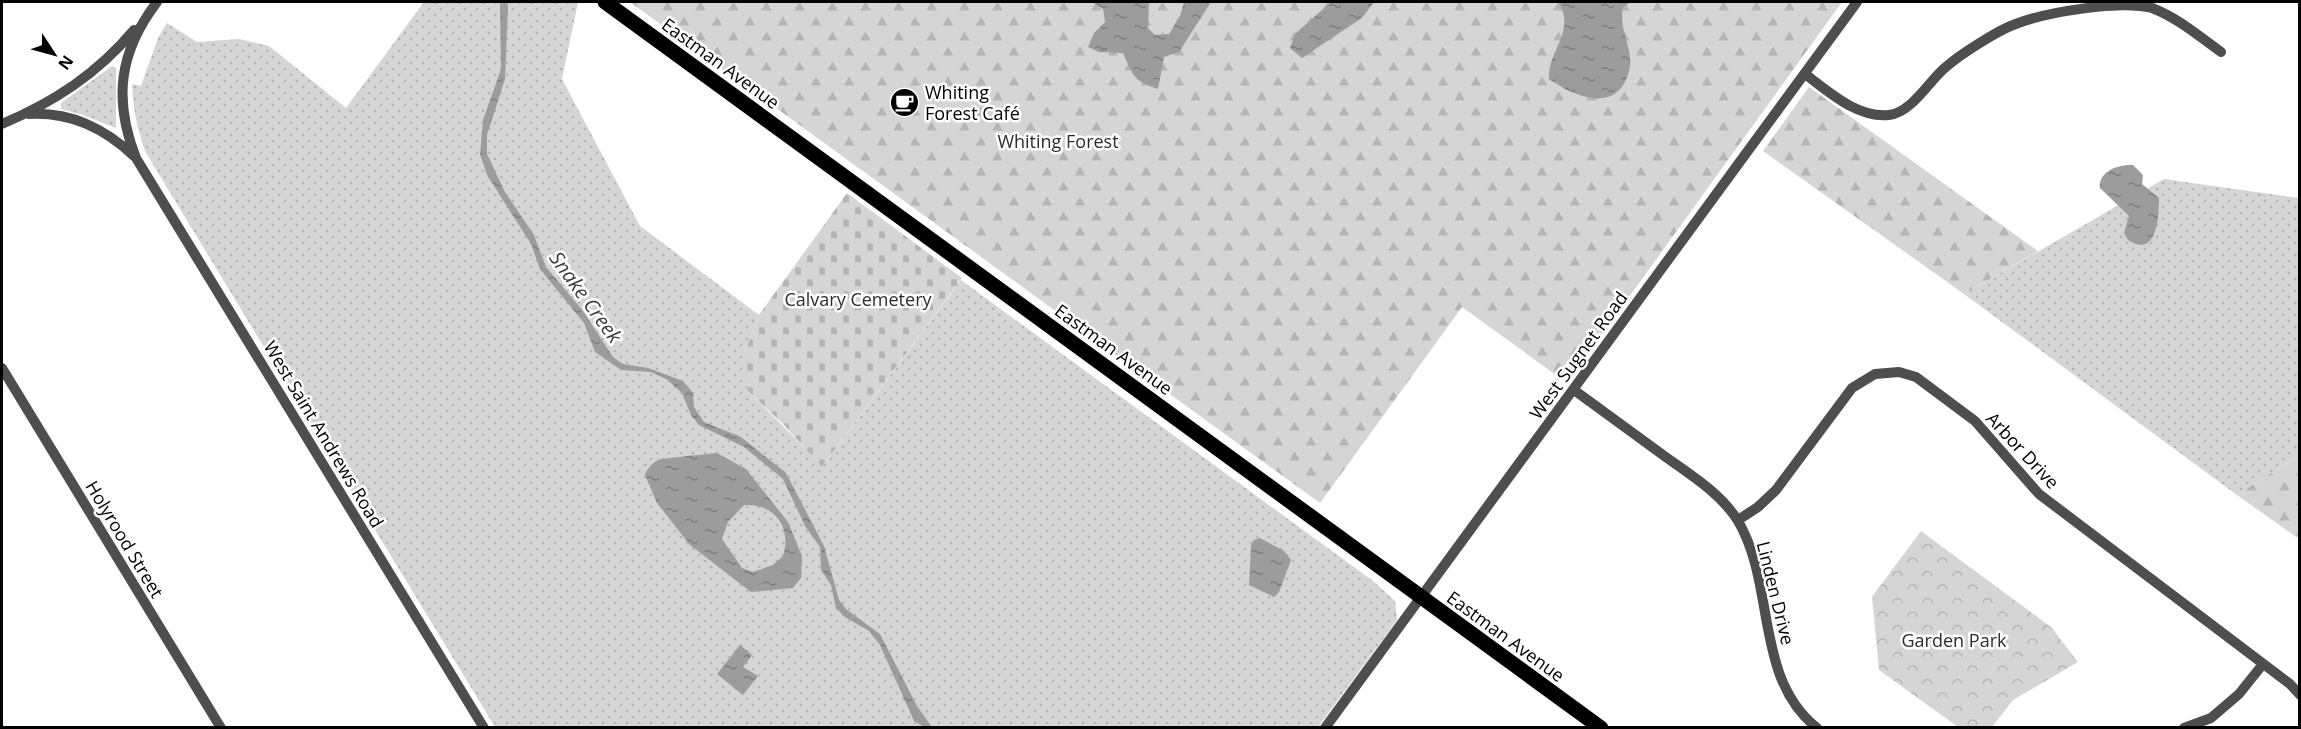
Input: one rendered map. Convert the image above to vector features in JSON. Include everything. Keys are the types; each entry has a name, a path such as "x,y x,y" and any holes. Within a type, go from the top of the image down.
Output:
{"main road":[{"name":"Eastman Avenue","path":"605,2 1601,728"}],"street":[{"name":"West Saint Andrews Road","path":"157,2 144,19 128,57 122,88 123,119 136,158 484,728"},
{"name":"West Sugnet Road","path":"1325,728 1857,2"},
{"path":"1805,74 1838,98 1867,114 1891,115 1907,106 1947,65 2012,25 2097,5 2121,4 2150,8 2171,18 2221,52"},
{"path":"2,124 53,100 88,76 144,19"},
{"name":"West Saint Andrews Road","path":"24,115 56,115 89,124 114,138 136,158"},
{"name":"Holyrood Street","path":"2,368 221,728"},
{"name":"Arbor Drive","path":"1737,520 1758,507 1776,490 1852,387 1875,374 1899,372 1916,377 1975,421 2039,494 2263,664 2300,695"},
{"name":"Linden Drive","path":"1574,390 1706,486 1737,520 1757,574 1774,657 1783,682 1794,703 1817,728"},
{"path":"2184,728 2211,718 2239,694 2263,664"}],"green space":[{"path":"424,2 578,2 562,79 640,226 759,315 745,352 748,391 823,466 961,280 1373,581 1395,601 1397,620 1318,727 495,727 146,153 133,102 132,84 141,86 158,38 167,23 197,42 239,39 269,46 346,108"},
{"name":"Whiting Forest","path":"630,2 1842,2 1567,383 1462,307 1320,503"},
{"path":"112,66 116,68 116,128 61,109 61,103"},
{"path":"1809,87 2038,251 1964,294 1763,151"},
{"path":"2164,179 2299,198 2299,455 2237,495 1964,294"},
{"name":"Calvary Cemetery","path":"847,193 962,278 822,467 785,426 748,391 743,371 745,352 759,315"},
{"path":"2299,455 2299,539 2237,495"},
{"name":"Garden Park","path":"1921,531 2051,627 2078,662 2013,700 1992,727 1958,727 1879,670 1872,597"}],"water":[{"path":"500,2 507,2 508,8 505,79 487,135 487,154 505,192 534,235 546,267 583,311 613,357 623,364 648,368 683,381 693,393 694,407 704,422 741,437 786,473 824,546 839,600 846,609 880,634 917,706 932,727 924,727 914,721 880,645 869,631 845,617 836,608 831,585 821,570 820,547 805,526 783,479 744,447 699,425 691,415 682,393 668,380 651,372 621,370 595,352 584,323 540,269 531,244 487,175 480,154 483,120 501,69"},
{"path":"1092,2 1149,2 1148,28 1155,35 1169,34 1180,16 1184,2 1211,2 1179,52 1164,57 1158,89 1143,83 1135,76 1123,53 1099,52 1088,47 1094,33 1105,22 1103,9"},
{"path":"1331,2 1374,2 1362,18 1302,58 1290,48 1295,34"},
{"path":"1558,2 1631,2 1623,7 1622,16 1630,56 1629,71 1623,85 1615,93 1605,98 1582,96 1570,92 1549,79 1552,60 1563,32 1563,12"},
{"path":"2133,165 2143,175 2142,184 2159,198 2157,225 2151,240 2145,244 2128,240 2124,233 2129,216 2100,188 2102,177 2110,170"},
{"path":"717,453 746,469 788,522 802,556 801,578 793,588 751,592 690,545 657,503 645,475 651,465 661,459","holes":["744,505 764,508 778,519 783,527 785,546 783,556 773,565 753,572 742,568 722,539 728,522"]},
{"path":"1260,538 1284,551 1291,560 1279,592 1274,597 1249,585 1251,545 1254,540"},
{"path":"740,645 752,655 743,667 758,676 743,695 717,674"}],"place":[{"name":"Whiting Forest Café","path":"904,102"}],"water label":[{"name":"Snake Creek","path":"586,297"}]}
